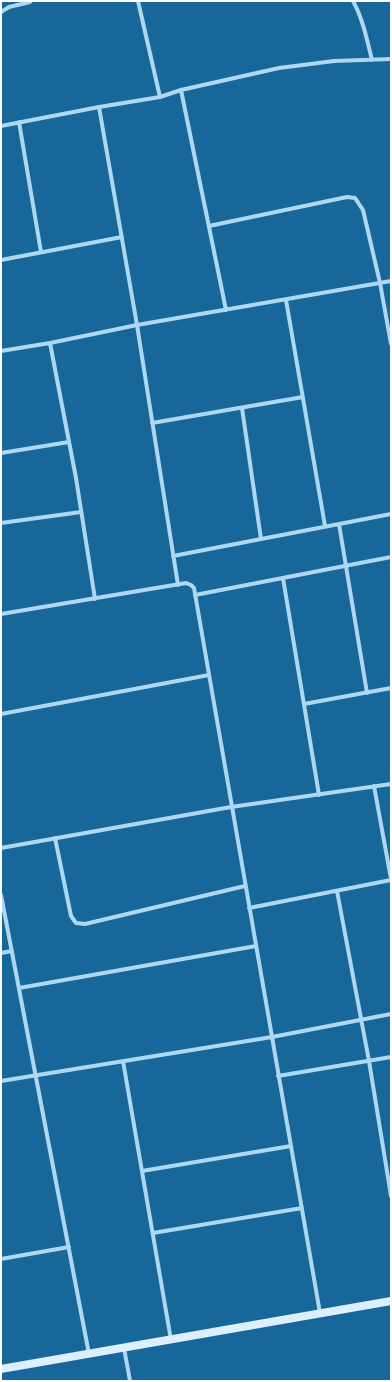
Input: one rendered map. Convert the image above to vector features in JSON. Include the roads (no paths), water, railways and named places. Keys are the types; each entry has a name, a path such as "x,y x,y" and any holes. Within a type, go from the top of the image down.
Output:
{"street":[{"path":"138,1 160,97"},
{"path":"353,1 357,7 365,29 372,60"},
{"path":"1,12 9,7 30,2"},
{"path":"1,126 160,97 181,90 279,68 334,62 391,59"},
{"path":"181,90 226,310"},
{"path":"99,107 137,325 178,585"},
{"path":"19,122 41,252"},
{"path":"209,226 347,197 355,198 363,210 380,284 391,344"},
{"path":"1,260 122,238"},
{"path":"1,351 50,343 137,325 391,282"},
{"path":"286,300 325,526"},
{"path":"50,343 69,442 95,599"},
{"path":"152,423 303,397"},
{"path":"242,408 261,539"},
{"path":"1,453 69,442"},
{"path":"1,523 81,512"},
{"path":"173,556 391,514"},
{"path":"339,524 367,693"},
{"path":"195,595 391,557"},
{"path":"283,578 319,795"},
{"path":"1,614 178,585 186,584 194,588 320,1314"},
{"path":"1,714 209,675"},
{"path":"304,704 391,688"},
{"path":"1,848 232,807 391,784"},
{"path":"249,908 391,880 374,786"},
{"path":"55,838 71,916 76,923 85,924 245,886"},
{"path":"337,891 369,1061 391,1194"},
{"path":"1,895 89,1354"},
{"path":"19,988 256,946"},
{"path":"1,953 12,951"},
{"path":"1,1081 272,1037 391,1014"},
{"path":"278,1076 391,1057"},
{"path":"123,1061 171,1340"},
{"path":"142,1171 291,1146"},
{"path":"153,1234 302,1208"},
{"path":"1,1259 69,1247"},
{"path":"1,1369 391,1301"},
{"path":"124,1348 130,1381"}]}
